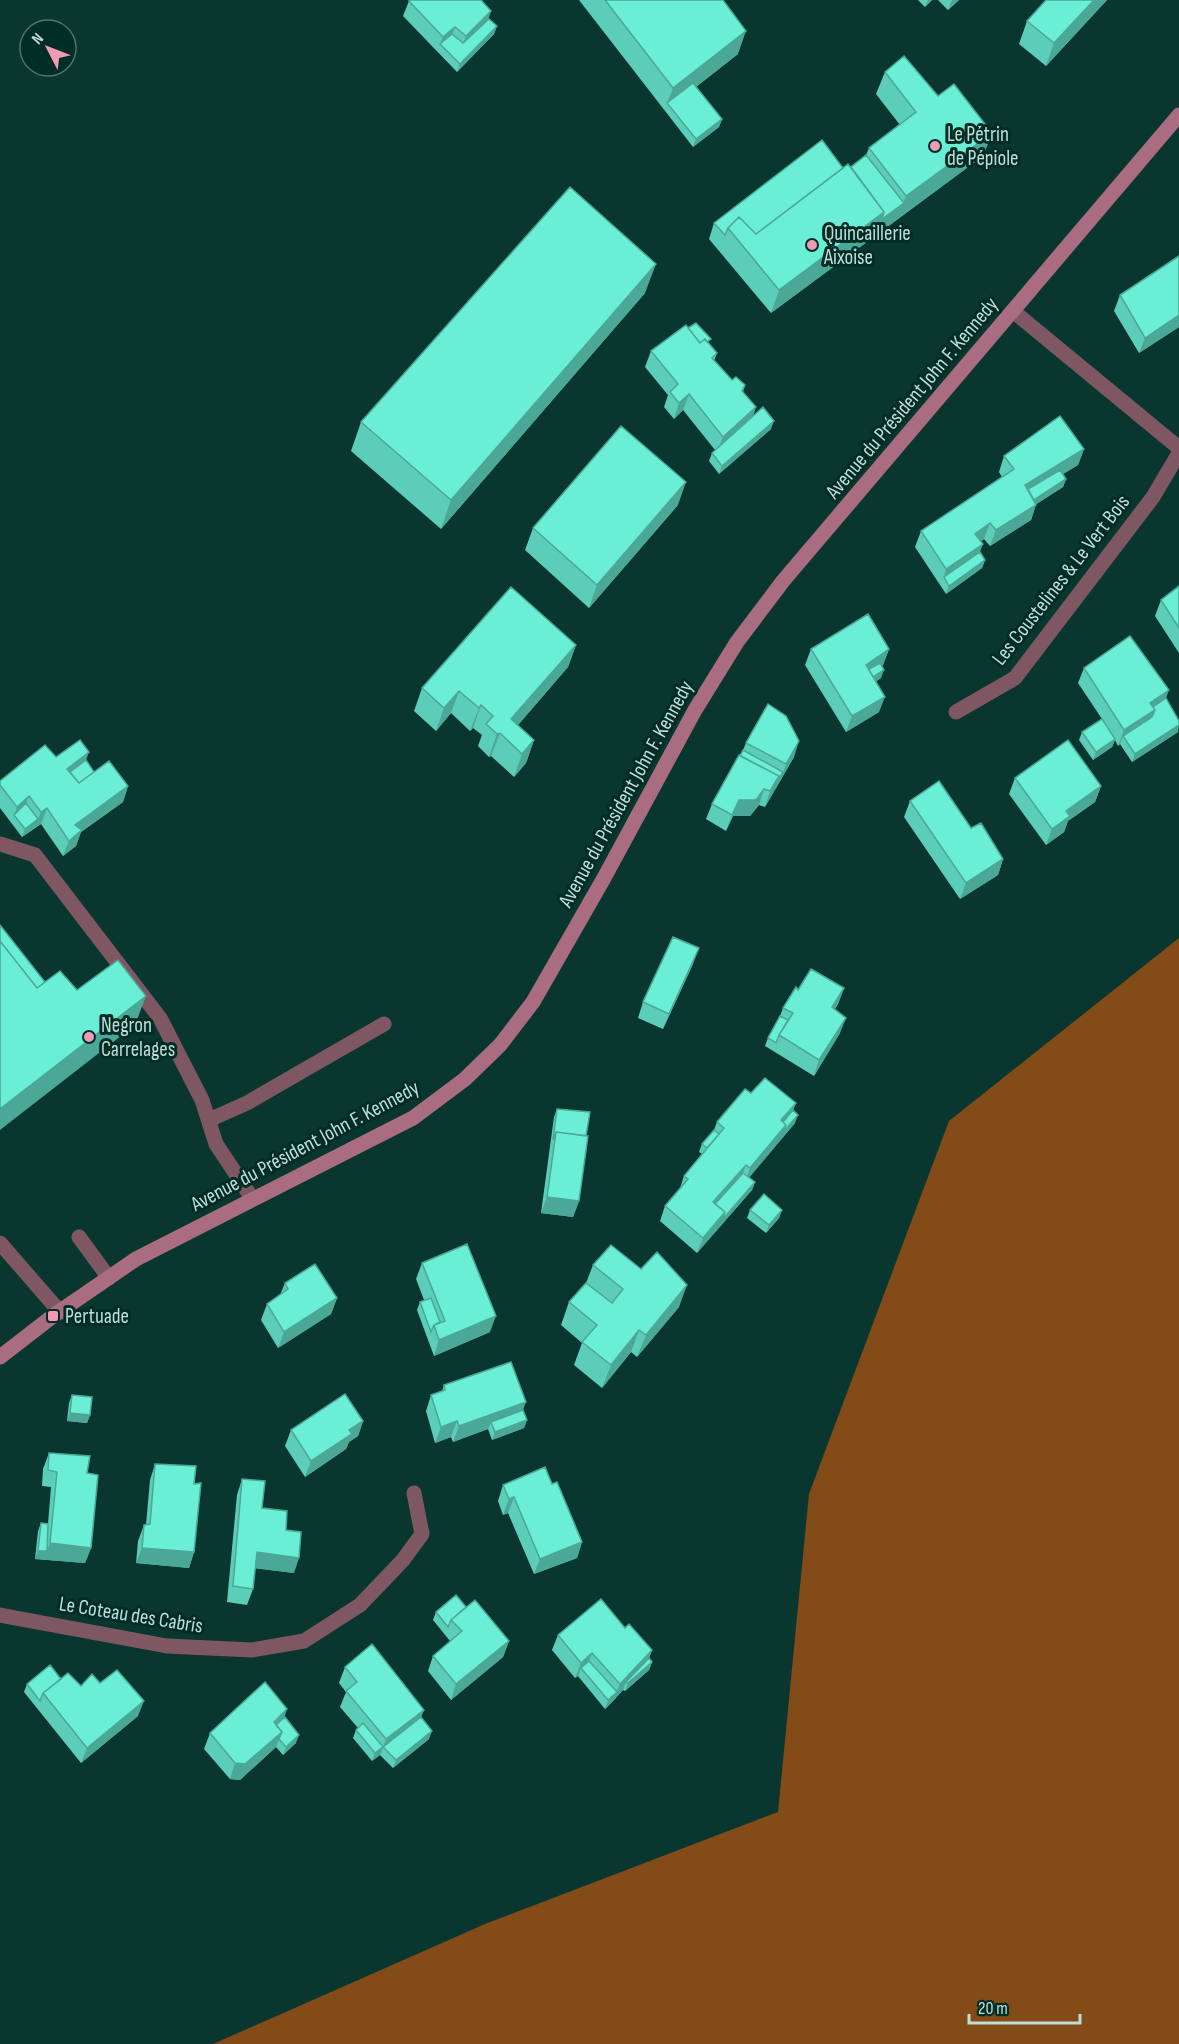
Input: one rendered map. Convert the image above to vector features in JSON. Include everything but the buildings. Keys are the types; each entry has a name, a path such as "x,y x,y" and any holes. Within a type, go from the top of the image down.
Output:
{"main road":[{"name":"Avenue du Président John F. Kennedy","path":"0,1357 136,1259 412,1118 465,1079 500,1045 533,1002 604,878 695,710 737,642 783,581 1179,115"}],"lane":[{"path":"1013,311 1179,448"},
{"name":"Les Coustelines & Le Vert Bois","path":"956,712 1015,678 1153,497 1179,453"},
{"path":"0,844 34,855 160,1018 202,1100 216,1144 252,1198"},
{"path":"209,1120 247,1103 384,1024"},
{"path":"79,1237 109,1278"},
{"path":"0,1243 60,1312"},
{"name":"Le Coteau des Cabris","path":"0,1615 167,1646 252,1650 304,1641 360,1605 403,1560 422,1534 414,1493"}],"shaded area":[{"path":"1179,938 1179,2044 213,2044 485,1924 778,1812 809,1494 949,1121"}],"place":[{"name":"Le Pétrin de Pépiole","path":"935,146"},
{"name":"Quincaillerie Aixoise","path":"812,245"},
{"name":"Negron Carrelages","path":"89,1037"},
{"name":"Pertuade","path":"53,1316"}]}
